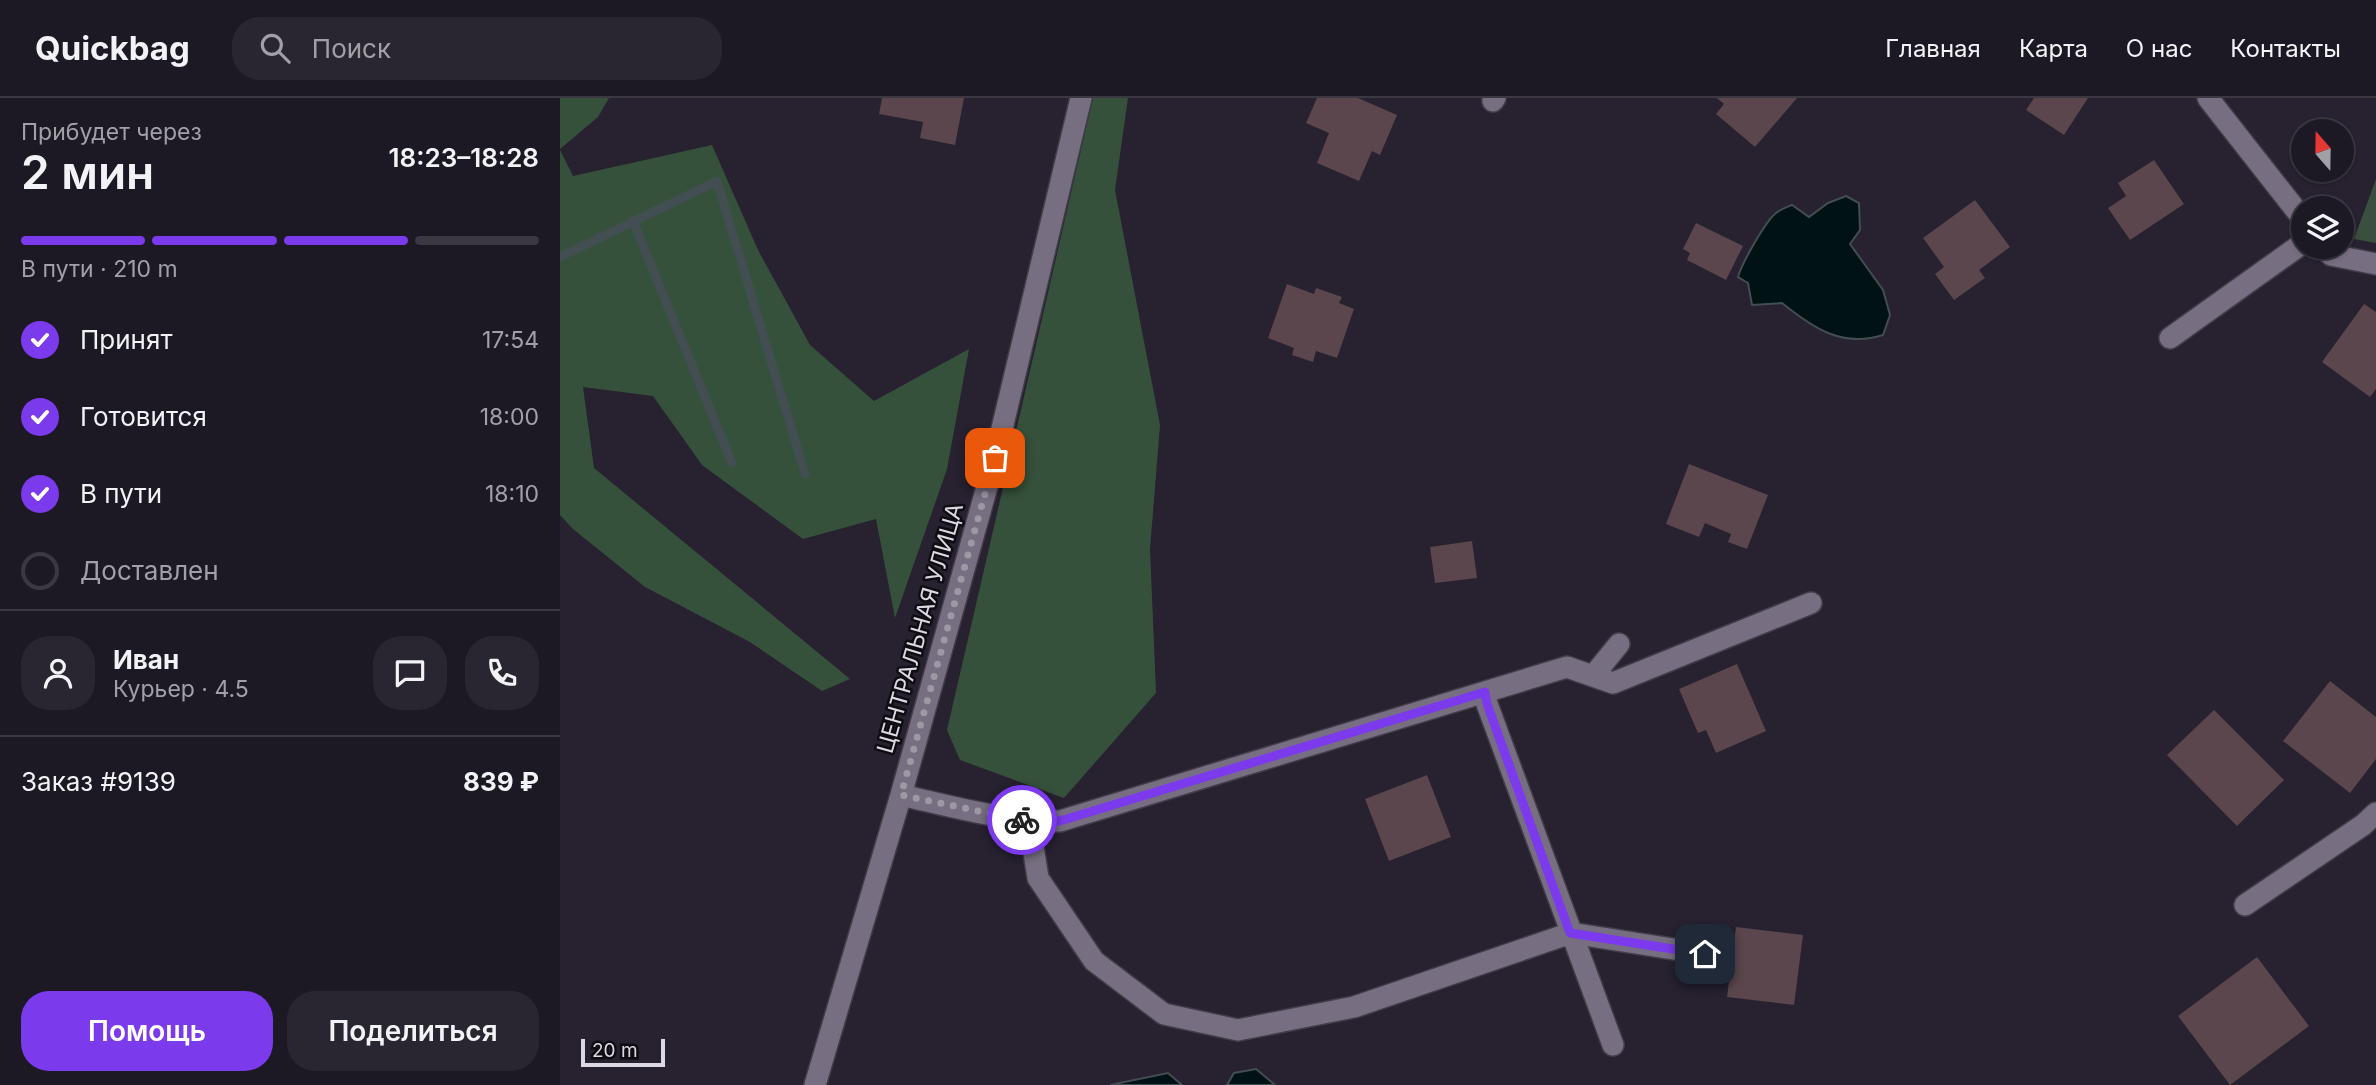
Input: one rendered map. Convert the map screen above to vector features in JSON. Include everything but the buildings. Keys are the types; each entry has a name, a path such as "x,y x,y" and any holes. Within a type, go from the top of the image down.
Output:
{"street":[{"name":"ЦЕНТРАЛЬНАЯ УЛИЦА","path":"815,1085 901,795 995,458 1081,98"},
{"path":"2208,98 2291,204"},
{"path":"2170,338 2291,252"},
{"path":"2354,258 2376,264"},
{"path":"901,795 996,816 1033,822 1060,821 1567,667 1613,683 1811,603"},
{"path":"1593,676 1619,644"},
{"path":"1485,692 1487,704 1570,933 1613,1045"},
{"path":"2245,905 2363,825 2376,813"},
{"path":"1033,822 1031,834 1038,878 1094,961 1164,1014 1238,1031 1354,1007 1570,933 1705,954"}],"green space":[{"path":"560,98 609,98 598,117 560,149"},
{"path":"1093,98 1128,98 1115,190 1160,425 1150,549 1156,693 1064,798 960,760 947,730"},
{"path":"712,145 758,250 810,345 874,401 969,349 947,469 895,618 876,519 803,539 702,465 653,396 583,387 594,468 850,679 822,691 750,642 645,587 573,529 560,515 560,150 573,176"},
{"path":"2376,179 2376,243 2354,239"}],"shaded area":[{"path":"1846,196 1859,203 1860,230 1850,244 1883,290 1890,315 1883,335 1854,339 1841,337 1817,328 1782,303 1752,305 1748,283 1738,277 1754,243 1776,213 1792,205 1809,217 1828,203"},
{"path":"1256,1069 1275,1085 1227,1085 1234,1073"},
{"path":"1168,1073 1182,1085 1110,1085"}],"waterway":[{"path":"560,257 717,181 805,474"},
{"path":"633,221 732,463"}],"way so far":[{"path":"995,458 901,795 1022,820"}],"route":[{"path":"1022,820 1060,821 1485,692 1487,704 1570,933 1705,954"}]}
